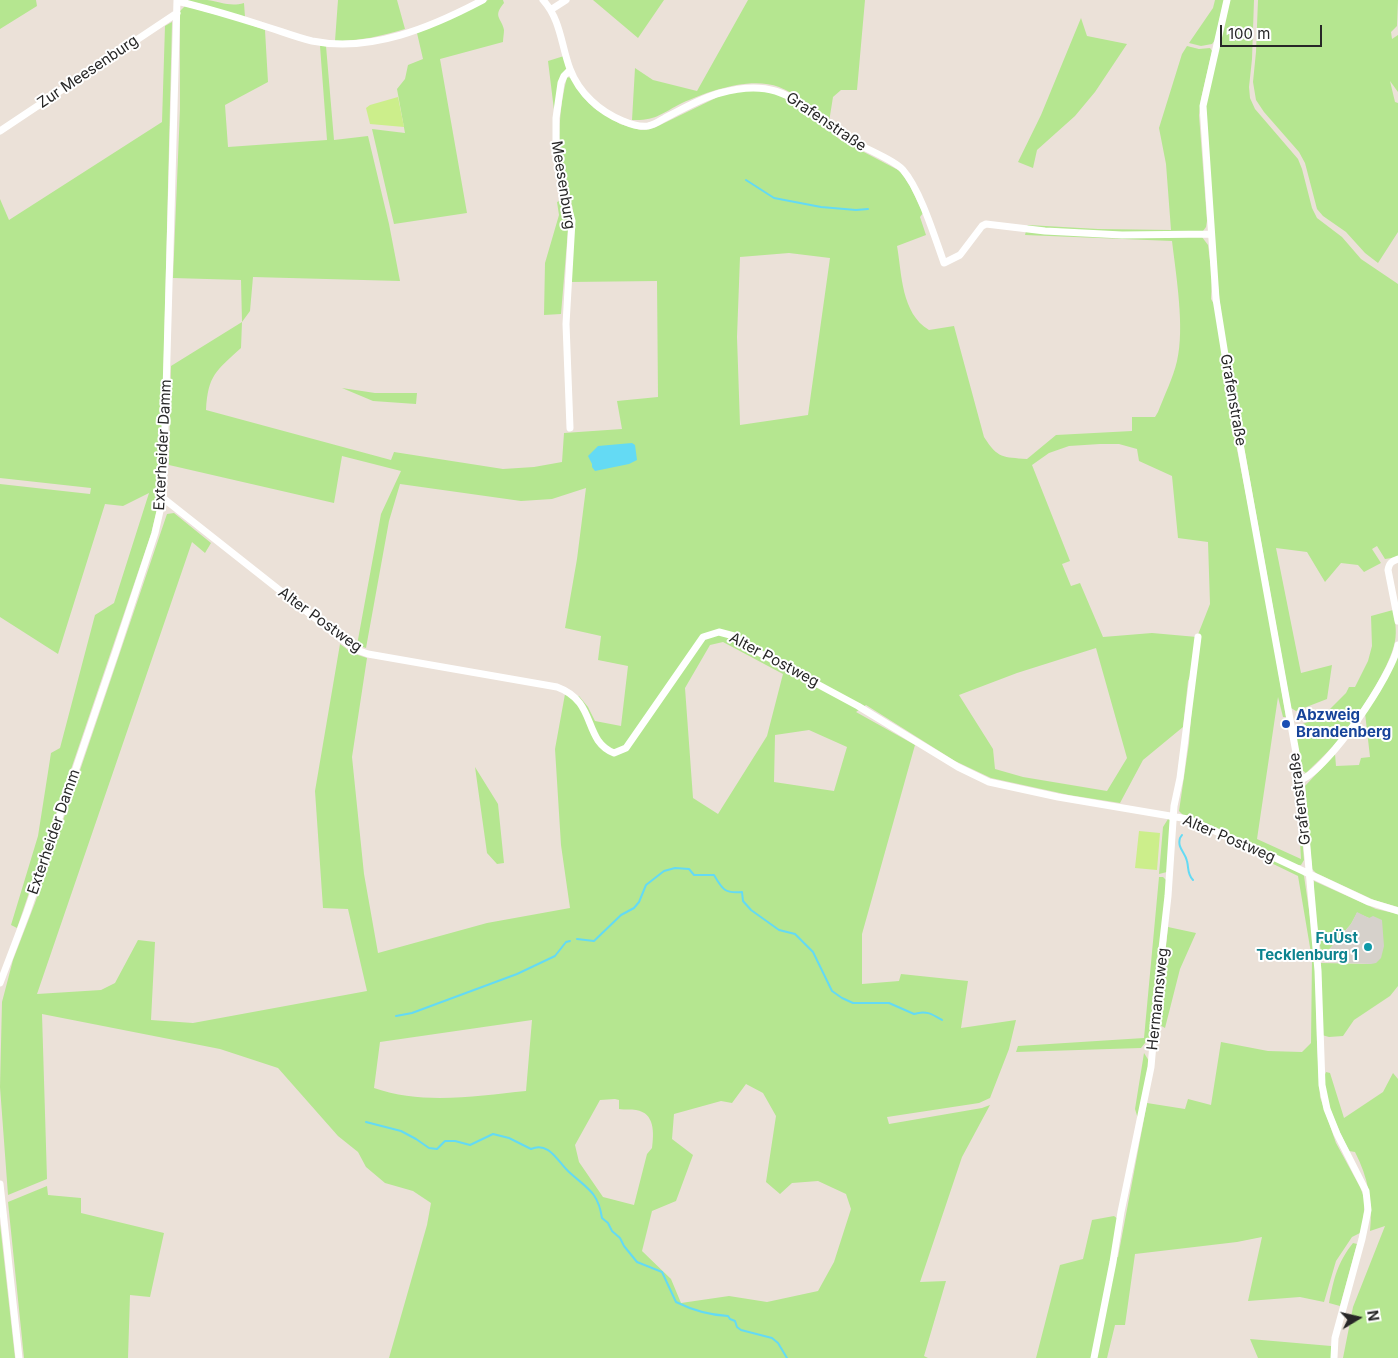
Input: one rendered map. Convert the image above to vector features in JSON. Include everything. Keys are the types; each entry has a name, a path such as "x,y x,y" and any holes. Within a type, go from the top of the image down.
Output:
{"street":[{"path":"177,0 312,41 332,43 379,40 428,24 483,0"},
{"name":"Exterheider Damm","path":"0,983 27,912 113,660 155,533 163,498 177,0"},
{"path":"543,0 552,9 557,19 570,70"},
{"path":"552,9 566,0"},
{"name":"Grafenstraße","path":"1227,0 1204,106 1210,234 1216,299 1229,383 1300,780 1318,971 1322,1085 1327,1109 1337,1134 1366,1191 1368,1210 1335,1338 1334,1358"},
{"name":"Zur Meesenburg","path":"0,131 177,13"},
{"name":"Grafenstraße","path":"570,70 584,93 599,107 623,121 640,126 650,126 702,99 739,88 775,89 790,95 842,136 902,168 912,183 944,263 960,255 982,226 986,224 1045,231 1122,235 1210,234"},
{"name":"Meesenburg","path":"570,70 564,76 561,83 556,118 556,151 562,185 572,221 566,324 570,428"},
{"name":"Alter Postweg","path":"163,498 354,649 368,654 557,688 568,692 585,709 594,734 602,745 614,753 626,748 703,636 718,632 734,636 754,650 858,706 958,767 990,782 1058,797 1188,819 1369,902 1398,911"},
{"path":"1398,559 1389,565 1388,570 1398,621"},
{"name":"Hermannsweg","path":"1094,1358 1121,1212 1151,1067 1168,896 1175,816 1174,806 1180,778 1198,637"},
{"path":"1300,780 1309,776 1338,747 1360,717 1386,673 1398,645"},
{"path":"0,1184 19,1358"}],"green space":[{"path":"0,0 36,0 37,6 0,29"},
{"path":"185,0 207,0 230,4 244,3 245,17"},
{"path":"338,0 397,0 405,29 371,38 335,41"},
{"path":"488,0 503,0 504,3 498,15 504,30 503,42 440,59 467,213 394,224 372,129 405,133 397,89 405,79 408,65 423,59 417,33"},
{"path":"593,0 664,0 638,38"},
{"path":"748,0 865,0 857,90 841,90 833,97 829,122 805,102 786,90 768,84 756,83 730,86 682,103 653,118 632,120 635,68 653,80 697,91"},
{"path":"1215,0 1224,0 1215,40 1212,44 1201,46 1189,43 1213,8"},
{"path":"1230,0 1254,0 1250,98 1255,109 1298,159 1312,208 1317,218 1342,237 1361,259 1398,284 1398,557 1385,559 1377,546 1372,549 1381,563 1364,572 1358,565 1341,563 1325,582 1307,552 1276,548 1301,673 1332,665 1327,699 1296,711 1291,708 1223,330 1216,268 1205,112 1206,100"},
{"path":"1258,0 1398,0 1397,26 1391,32 1392,39 1398,35 1398,92 1390,81 1395,102 1398,103 1398,232 1378,263 1365,253 1346,232 1323,216 1317,209 1305,163 1299,152 1256,100 1253,82"},
{"path":"185,6 265,30 268,82 225,105 228,147 327,140 320,46 326,46 334,140 368,136 389,224 400,281 253,277 250,311 242,322 241,280 173,278 180,109 180,11"},
{"path":"1081,18 1087,36 1127,44 1095,92 1075,116 1037,150 1033,168 1018,162 1041,115"},
{"path":"172,22 161,473 158,505 151,534 17,928 11,925 38,836 51,753 60,748 95,615 114,603 149,493 123,506 105,504 58,654 0,617 0,484 90,494 91,488 0,478 0,199 9,220 162,122 165,26"},
{"path":"1187,46 1199,49 1210,48 1212,51 1199,115 1207,221 1203,231 1129,233 1026,227 1028,225 1098,229 1171,230 1166,164 1159,128 1182,54"},
{"path":"564,56 567,68 561,76 554,110 548,61"},
{"path":"567,77 571,78 583,97 594,108 620,124 641,130 654,128 724,94 752,90 775,93 821,122 839,139 900,171 910,186 923,213 920,217 926,235 897,246 904,292 913,314 929,330 954,326 984,437 993,449 1002,456 1027,459 1056,435 1132,431 1132,417 1155,417 1173,374 1179,348 1179,301 1172,241 1025,235 1026,231 1202,237 1208,245 1212,275 1211,299 1215,306 1231,419 1262,576 1286,717 1283,717 1278,697 1257,839 1301,859 1298,787 1304,860 1301,865 1297,865 1184,816 1179,811 1189,743 1195,666 1188,681 1183,727 1143,760 1120,803 1069,795 991,778 955,761 866,705 856,712 915,745 862,934 862,984 899,981 901,974 968,981 961,1028 1016,1020 1009,1049 990,1098 979,1103 887,1117 889,1124 990,1105 962,1157 920,1282 946,1281 924,1356 928,1358 389,1358 427,1225 431,1203 413,1191 385,1183 366,1167 358,1152 338,1136 278,1068 220,1049 42,1014 47,1179 8,1195 0,1087 2,1002 13,960 35,903 167,514 174,513 211,543 205,553 192,542 37,994 101,990 115,983 138,940 155,942 151,1020 193,1023 367,991 348,909 323,908 315,791 340,644 352,653 367,658 352,757 364,874 378,953 487,923 570,908 561,845 555,749 565,694 579,696 588,707 595,721 621,726 628,666 598,660 601,636 565,628 577,559 586,488 552,499 521,501 400,484 389,521 366,648 357,645 381,514 401,471 342,456 334,503 169,465 171,366 242,322 241,348 219,368 211,381 206,410 391,460 394,452 503,469 534,467 562,462 564,433 622,429 617,401 658,397 657,281 569,282 574,236 574,215 563,172 560,136 562,101","holes":["789,253 830,258 808,415 740,425 737,337 740,257","1119,444 1137,449 1139,461 1172,476 1178,538 1208,542 1210,604 1197,637 1152,633 1103,637 1080,583 1071,586 1062,564 1070,561 1032,465 1049,453 1069,446","723,642 783,674 767,736 718,814 693,798 685,688 710,645","1096,648 1127,758 1107,791 1023,777 995,769 993,749 959,695 1017,673","809,730 847,747 834,791 774,782 775,735","532,1020 526,1091 469,1097 430,1098 393,1093 374,1088 380,1042","746,1084 763,1093 776,1116 766,1182 780,1194 792,1183 818,1181 846,1194 851,1209 834,1262 818,1291 767,1302 729,1296 681,1303 671,1279 642,1251 652,1211 676,1201 693,1155 672,1139 674,1114 721,1101 732,1103","600,1100 619,1100 619,1109 636,1110 647,1115 653,1130 652,1148 647,1154 634,1205 603,1197 579,1162 575,1145"]},
{"path":"398,97 404,127 370,124 366,108 370,105"},
{"path":"565,199 569,218 561,314 544,315 545,263 559,215 557,202"},
{"path":"342,388 375,393 417,393 416,404 373,401"},
{"path":"1393,610 1396,629 1395,641 1392,653 1378,681 1341,736 1306,773 1302,770 1295,731 1297,726 1322,717 1346,693 1349,687 1355,687 1368,661 1372,646 1371,616"},
{"path":"1398,653 1398,907 1374,900 1316,873 1312,869 1305,786 1335,754 1336,766 1359,765 1361,758 1370,757 1365,713 1380,692"},
{"path":"475,767 498,804 504,863 497,864 487,853"},
{"path":"1168,819 1171,821 1167,872 1159,874 1163,827"},
{"path":"1139,831 1160,833 1157,870 1135,868"},
{"path":"1269,857 1301,872 1304,876 1315,951 1320,1097 1336,1143 1365,1200 1362,1232 1352,1237 1336,1261 1324,1302 1300,1297 1248,1301 1262,1237 1237,1242 1135,1254 1125,1325 1115,1325 1107,1358 1036,1358 1060,1265 1083,1259 1092,1220 1114,1216 1118,1219 1111,1258 1118,1257 1147,1103 1185,1109 1188,1099 1211,1105 1221,1042 1268,1051 1302,1052 1311,1043 1312,959 1298,876 1265,860 1265,858"},
{"path":"1159,877 1163,877 1167,881 1151,1041 1145,1043 1141,1048 1016,1052 1018,1046 1144,1038"},
{"path":"1314,881 1376,909 1398,914 1398,986 1390,996 1354,1020 1343,1036 1329,1037 1322,1035 1321,963 1371,964 1369,918 1357,913 1351,924 1327,952 1321,952 1313,899"},
{"path":"1168,927 1196,933 1180,969 1165,1028 1158,1024"},
{"path":"1144,1053 1149,1061 1138,1119 1135,1109"},
{"path":"1326,1072 1330,1073 1344,1118 1383,1092 1393,1073 1398,1079 1398,1358 1343,1358 1353,1307 1385,1226 1370,1231 1371,1210 1369,1190 1355,1152 1349,1151 1331,1112 1325,1089 1324,1079"},
{"path":"47,1186 48,1195 81,1198 81,1213 164,1233 150,1297 130,1295 128,1358 24,1358 8,1202"},
{"path":"0,1224 15,1358 0,1358"},
{"path":"1353,1243 1357,1244 1340,1306 1329,1303 1340,1264"},
{"path":"1250,1339 1331,1346 1331,1358 1258,1358"}],"shaded area":[{"path":"1357,912 1369,918 1373,916 1382,920 1384,946 1381,958 1376,963 1371,964 1328,962 1327,952 1351,924"}],"water":[{"path":"632,443 635,445 637,460 629,464 595,471 592,467 588,456 598,446"}],"waterway":[{"path":"746,180 774,198 821,207 856,210 868,209"},
{"path":"1182,835 1179,841 1180,847 1186,858 1190,876 1193,880"},
{"path":"577,939 594,941 621,915 634,908 639,902 646,885 664,871 675,868 689,869 694,875 714,875 725,890 742,892 743,901 751,910 779,930 795,934 813,952 832,991 842,998 853,1003 889,1003 914,1014 929,1013 942,1020"},
{"path":"396,1016 412,1013 517,974 555,956 566,942 570,941"},
{"path":"366,1122 401,1131 429,1148 437,1149 445,1141 455,1141 470,1145 493,1134 509,1138 531,1149 537,1147 548,1150 594,1196 598,1202 602,1218 620,1238 637,1262 662,1272 676,1302 701,1312 728,1316 735,1321 737,1327 741,1330 772,1338 778,1343 787,1358"}],"place":[{"name":"Abzweig Brandenberg","path":"1286,724"},
{"name":"FuÜst Tecklenburg 1","path":"1368,947"}]}
